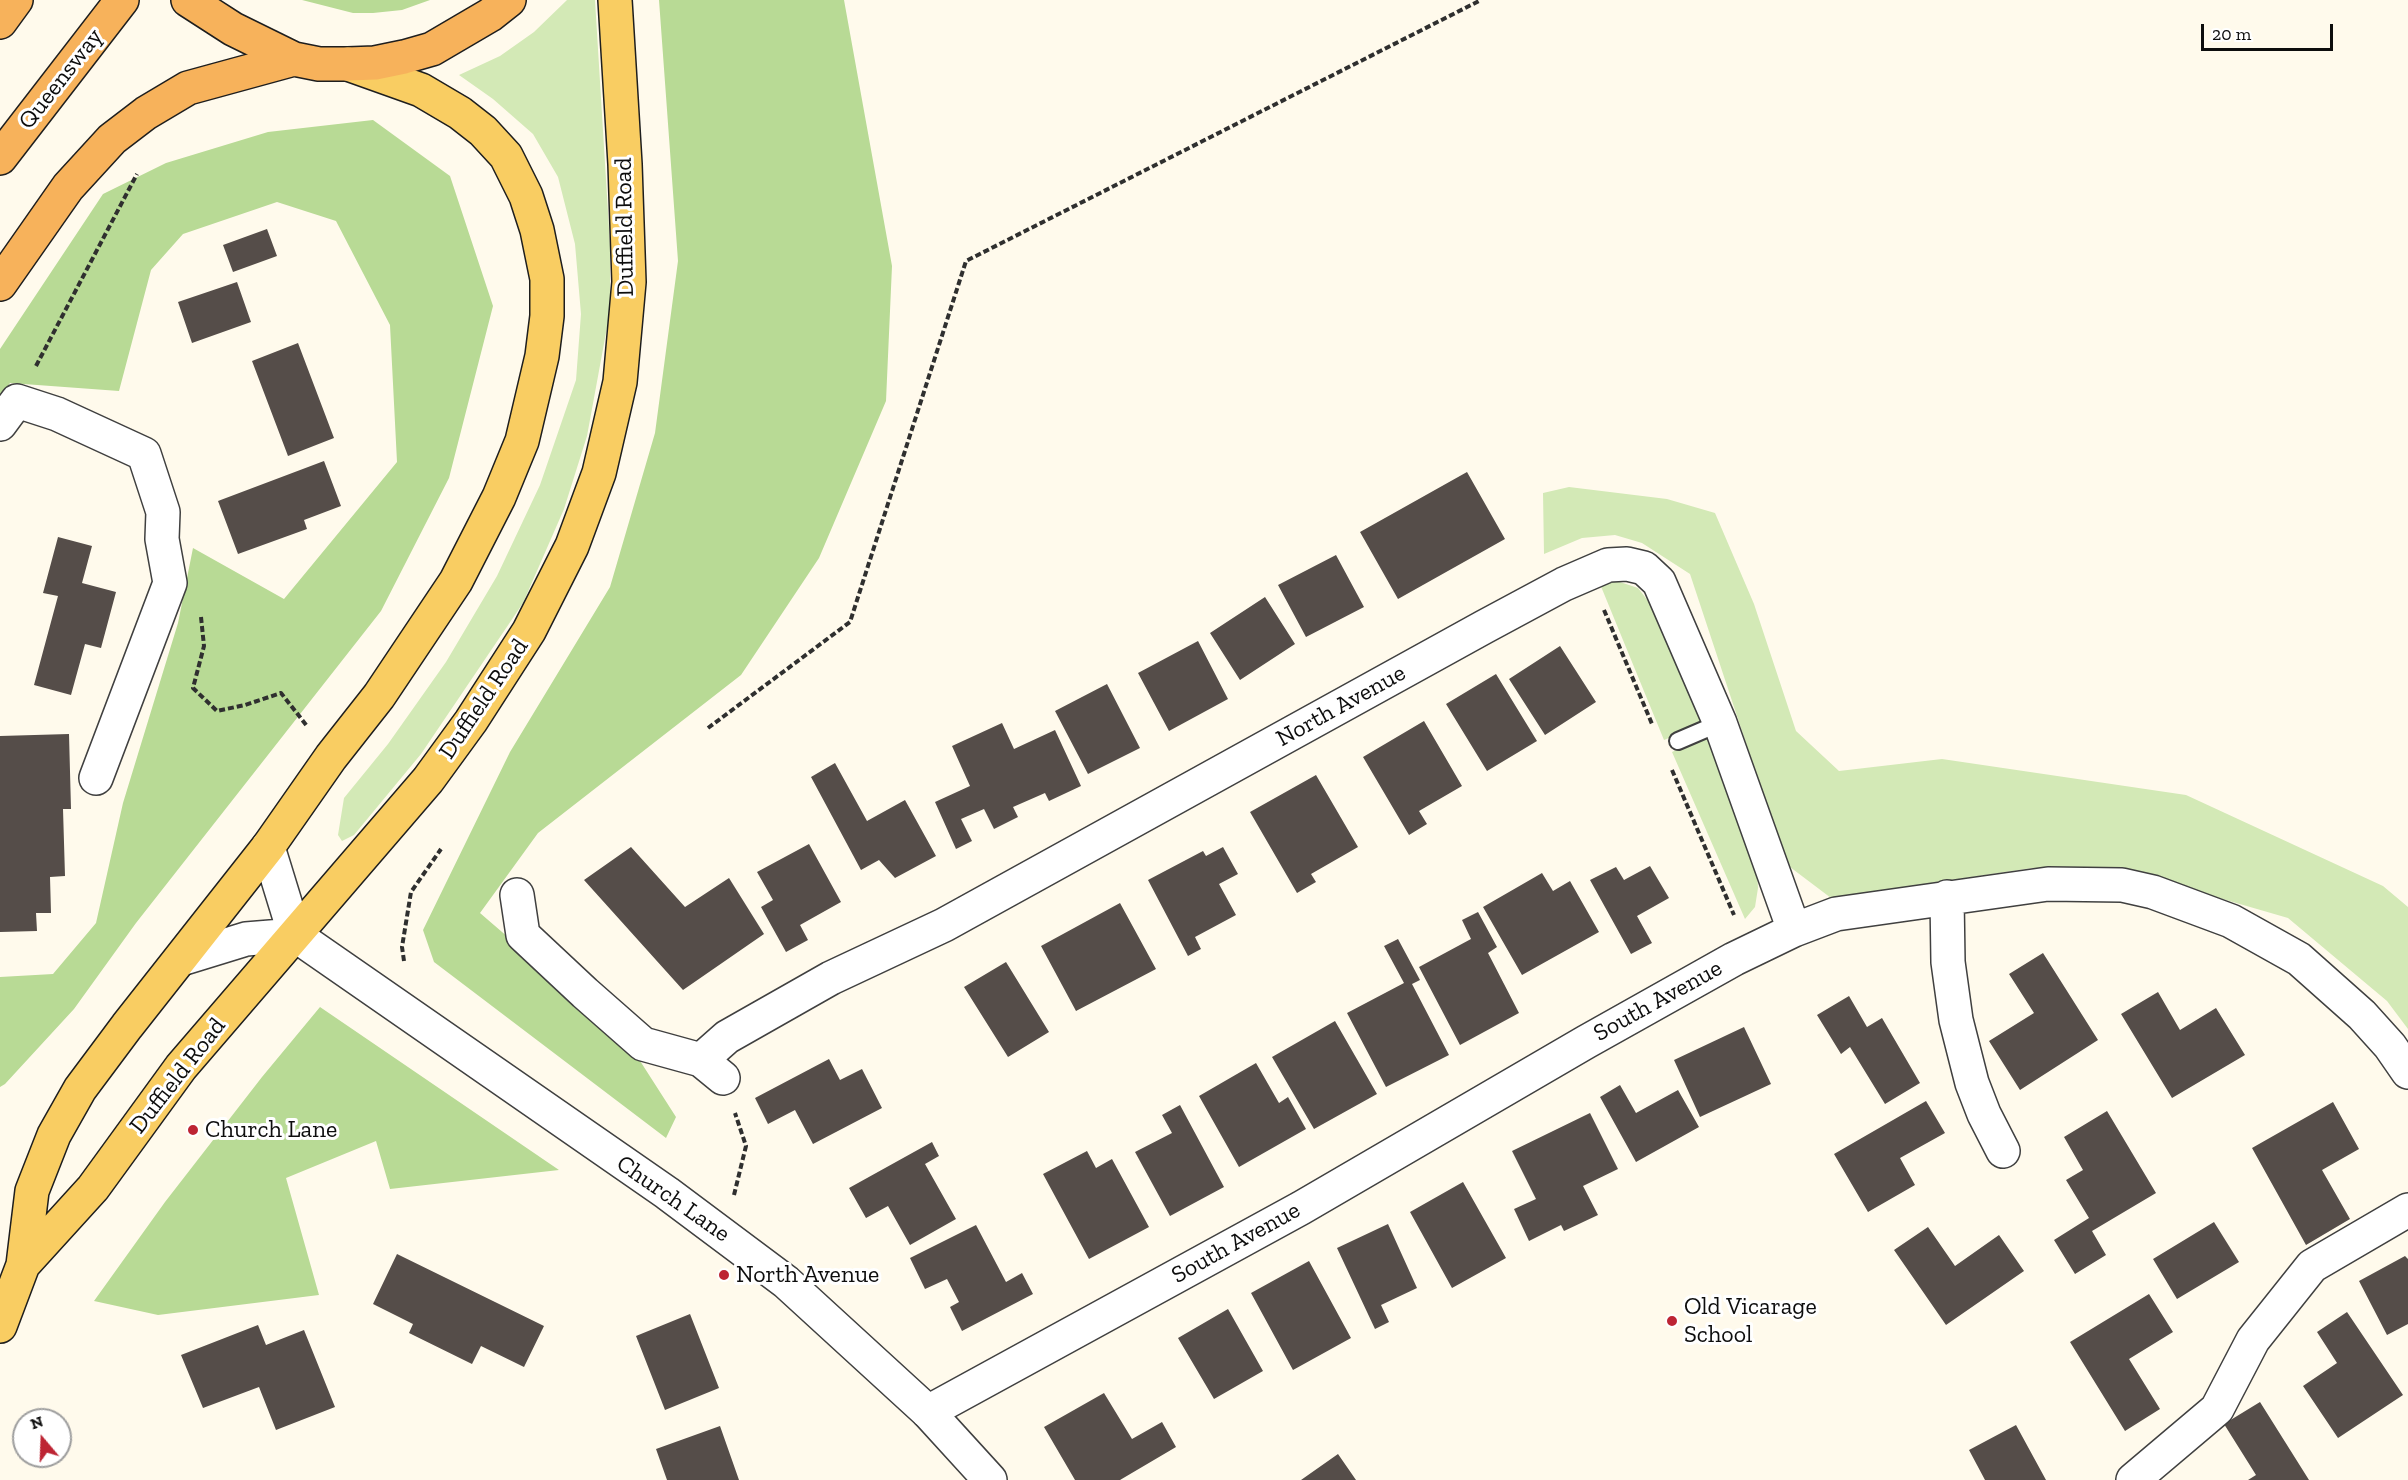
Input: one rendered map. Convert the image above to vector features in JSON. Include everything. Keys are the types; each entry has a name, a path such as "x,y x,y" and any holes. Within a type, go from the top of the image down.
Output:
{"highway":[{"path":"0,22 16,0"},
{"name":"Queensway","path":"0,158 122,0"},
{"path":"188,0 233,29 294,59 319,64 375,63 432,49 454,38 509,0"},
{"path":"0,284 68,187 112,139 146,113 188,88 294,59"}],"main road":[{"name":"Duffield Road","path":"13,1274 93,1188 181,1067 428,780 471,722 529,631 572,546 599,473 620,382 629,282 625,164 615,0"},
{"name":"Duffield Road","path":"0,1326 32,1191 54,1136 80,1089 268,847 331,757 379,696 456,581 498,497 522,441 542,356 547,316 546,279 537,230 526,196 506,156 483,131 460,113 421,90 348,64"}],"street":[{"path":"9,413 57,414 144,454 163,512 162,539 170,583 96,778"},
{"name":"North Avenue","path":"712,1069 727,1037 831,978 944,926 1484,627 1564,584 1608,565 1627,564 1644,568 1659,582 1720,723 1794,930"},
{"path":"181,959 246,939 295,935 268,847"},
{"name":"South Avenue","path":"928,1412 1301,1208 1586,1042 1734,959 1794,930 1836,914 2048,884 2122,885 2193,905 2231,921 2299,959 2362,1015 2390,1046 2408,1072"},
{"path":"517,895 523,935 585,993 644,1044 712,1069"},
{"path":"1947,897 1948,962 1956,1020 1972,1083 1984,1114 2003,1151"},
{"name":"Church Lane","path":"295,935 723,1233 786,1282 928,1412 990,1480"},
{"path":"2133,1480 2217,1409 2253,1340 2312,1266 2408,1210"}],"lane":[{"path":"1678,741 1720,723"}],"path":[{"path":"708,728 850,622 966,261 1481,0"},
{"path":"9,413 138,172"},
{"path":"201,612 204,646 193,688 217,711 245,705 281,693 311,732"},
{"path":"413,1017 402,946 411,892 441,849"},
{"path":"712,1069 746,1146 745,1160 723,1233"}],"green space":[{"path":"302,0 430,0 402,10 353,13"},
{"path":"567,0 595,0 610,245 610,311 587,436 564,509 523,603 421,754 354,835 342,841 338,835 344,798 388,744 446,662 497,576 540,485 576,380 581,314 575,244 558,177 533,134 493,99 459,75 500,56 534,32"},
{"path":"659,0 844,0 892,266 886,401 819,558 741,675 538,833 480,913 626,1039 676,1117 666,1138 434,962 423,930 510,752 610,587 655,433 678,261"},
{"path":"373,120 450,176 493,306 449,478 381,611 136,923 74,1009 0,1087 0,977 53,974 96,923 123,803 178,623 193,548 284,599 397,462 390,325 336,221 277,202 183,234 151,270 119,391 10,383 0,398 0,349 103,194 166,163 268,132"},
{"path":"1569,487 1667,499 1715,513 1754,604 1796,731 1839,771 1942,759 2186,795 2383,886 2408,907 2408,1029 2387,1001 2288,918 2140,875 2032,868 1831,898 1786,864 1690,574 1642,543 1615,535 1582,538 1544,554 1543,493"},
{"path":"1617,581 1638,588 1652,606 1705,723 1664,740 1600,584"},
{"path":"1707,735 1757,871 1758,888 1755,907 1745,919 1672,752"},
{"path":"320,1007 559,1170 390,1189 376,1141 286,1178 319,1295 158,1315 94,1301 165,1202 262,1077"}],"building":[{"path":"267,229 277,256 233,272 223,245"},
{"path":"237,282 251,322 192,343 178,302"},
{"path":"298,343 334,438 288,456 252,361"},
{"path":"324,461 341,506 304,520 307,529 238,554 218,501"},
{"path":"1467,472 1505,539 1398,599 1360,532"},
{"path":"58,537 92,546 82,583 116,592 101,648 85,644 71,695 34,685 58,596 43,593"},
{"path":"1336,555 1364,607 1306,637 1278,585"},
{"path":"1265,597 1295,644 1240,680 1210,633"},
{"path":"1198,641 1228,699 1169,731 1138,673"},
{"path":"1560,646 1596,702 1545,735 1509,679"},
{"path":"1496,674 1537,741 1487,771 1446,704"},
{"path":"1107,684 1140,748 1088,774 1055,711"},
{"path":"1424,721 1462,786 1419,811 1427,824 1409,835 1363,757"},
{"path":"1002,723 1014,749 1055,730 1081,786 1049,801 1045,793 1013,807 1018,817 994,829 984,809 961,819 972,841 956,849 935,802 970,786 952,746"},
{"path":"69,734 71,809 63,809 65,876 50,877 51,913 36,913 37,931 0,932 0,736"},
{"path":"835,763 867,821 905,800 936,856 895,878 879,860 861,870 811,777"},
{"path":"1316,775 1358,847 1311,874 1316,882 1297,893 1250,812"},
{"path":"809,844 841,902 800,925 808,940 786,952 761,907 773,900 757,872"},
{"path":"631,847 685,907 729,878 764,934 683,990 584,880"},
{"path":"1223,847 1238,874 1219,884 1236,915 1195,937 1201,949 1188,956 1148,880 1203,851 1206,856"},
{"path":"1650,866 1669,898 1637,916 1652,943 1631,954 1590,880 1616,867 1624,880"},
{"path":"1542,873 1553,891 1570,881 1599,932 1522,975 1483,907"},
{"path":"1120,903 1156,969 1076,1011 1041,946"},
{"path":"1478,912 1497,947 1488,953 1519,1013 1460,1045 1419,967 1471,939 1462,920"},
{"path":"1398,939 1420,980 1412,984 1449,1055 1386,1087 1347,1013 1404,983 1384,946"},
{"path":"2043,953 2098,1040 2020,1090 1989,1041 2034,1013 2009,974"},
{"path":"1006,962 1049,1032 1008,1057 964,987"},
{"path":"2158,992 2180,1030 2216,1008 2245,1055 2172,1098 2121,1014"},
{"path":"1849,996 1867,1027 1882,1018 1920,1083 1885,1104 1850,1047 1841,1054 1817,1015"},
{"path":"1335,1021 1377,1094 1314,1129 1272,1057"},
{"path":"1744,1027 1771,1084 1700,1117 1674,1060"},
{"path":"829,1059 840,1080 862,1069 882,1108 813,1144 795,1110 768,1124 755,1098"},
{"path":"1256,1063 1279,1103 1288,1097 1306,1129 1239,1167 1199,1096"},
{"path":"1620,1085 1636,1113 1678,1090 1699,1127 1636,1162 1600,1097"},
{"path":"1926,1101 1945,1133 1900,1158 1915,1185 1868,1212 1834,1154"},
{"path":"2333,1102 2359,1149 2322,1170 2350,1219 2306,1245 2252,1148"},
{"path":"1180,1105 1224,1187 1170,1216 1135,1152 1172,1133 1162,1115"},
{"path":"2107,1111 2156,1193 2092,1231 2106,1255 2075,1274 2054,1240 2089,1218 2066,1180 2083,1170 2064,1137"},
{"path":"1590,1113 1618,1169 1583,1186 1598,1215 1564,1231 1561,1225 1529,1241 1514,1209 1536,1199 1512,1151"},
{"path":"932,1142 939,1156 925,1164 956,1219 910,1245 888,1206 866,1218 849,1188"},
{"path":"1087,1151 1096,1168 1112,1159 1149,1227 1089,1259 1043,1174"},
{"path":"1463,1182 1506,1258 1452,1288 1410,1212"},
{"path":"2214,1222 2239,1262 2177,1299 2153,1259"},
{"path":"1388,1224 1417,1288 1381,1305 1389,1322 1375,1329 1337,1248"},
{"path":"976,1225 1006,1282 1022,1273 1033,1294 962,1331 950,1307 959,1302 947,1279 925,1289 910,1258"},
{"path":"1928,1227 1955,1266 1999,1235 2024,1271 1946,1325 1894,1250"},
{"path":"397,1254 544,1326 524,1367 481,1346 472,1364 409,1333 413,1324 373,1304"},
{"path":"2405,1256 2408,1259 2408,1324 2387,1335 2359,1281"},
{"path":"1309,1261 1351,1338 1293,1370 1251,1293"},
{"path":"2149,1294 2173,1332 2129,1359 2160,1409 2125,1431 2070,1342"},
{"path":"1228,1309 1263,1371 1214,1399 1178,1338"},
{"path":"2347,1312 2403,1395 2338,1438 2303,1386 2337,1363 2317,1332"},
{"path":"690,1314 719,1388 665,1410 636,1336"},
{"path":"258,1325 266,1345 304,1330 335,1407 276,1430 259,1387 203,1408 181,1355"},
{"path":"1104,1393 1132,1439 1162,1422 1176,1447 1120,1480 1075,1480 1044,1427"},
{"path":"2260,1402 2309,1480 2248,1480 2256,1475 2224,1424"},
{"path":"2016,1425 2046,1480 1985,1480 1969,1450"},
{"path":"720,1426 739,1480 667,1480 656,1449"},
{"path":"1338,1454 1356,1480 1301,1480"}],"place":[{"name":"Church Lane","path":"193,1130"},
{"name":"North Avenue","path":"724,1275"},
{"name":"Old Vicarage School","path":"1672,1321"}]}
